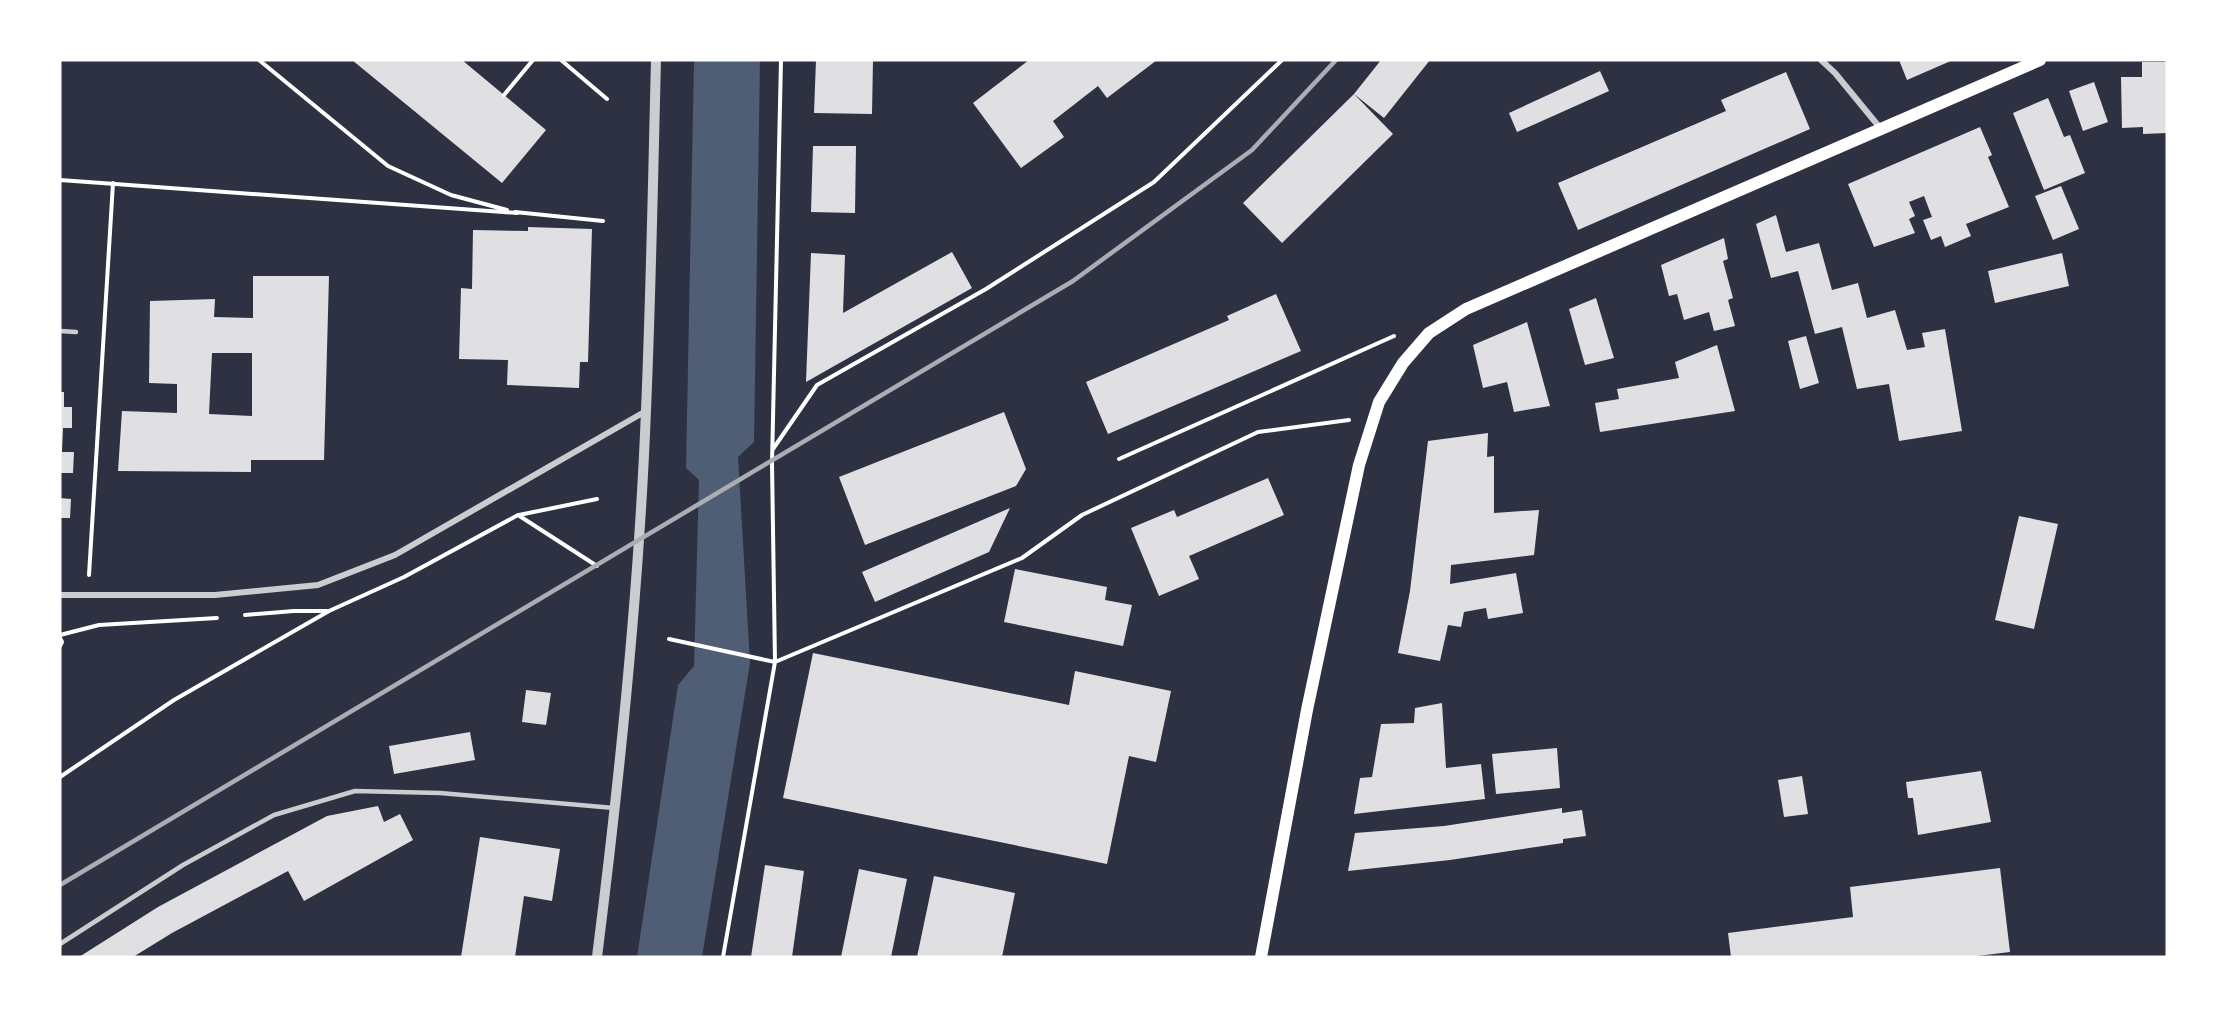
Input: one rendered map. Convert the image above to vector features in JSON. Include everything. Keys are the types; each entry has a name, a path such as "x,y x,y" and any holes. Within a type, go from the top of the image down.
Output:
{"main road":[{"path":"1261,957 1307,710 1359,465 1379,402 1404,363 1429,333 1466,309 2040,60"}],"street":[{"path":"597,957 616,808 632,637 646,410 656,60"},
{"path":"1821,60 1835,73 1881,129"},
{"path":"60,595 215,595 318,585 395,555 646,410"}],"lane":[{"path":"60,331 76,332"},
{"path":"60,944 183,865 274,815 355,791 440,793 616,808"}],"path":[{"path":"259,60 388,166 451,195 517,213"},
{"path":"504,95 532,60"},
{"path":"561,60 607,99"},
{"path":"723,957 775,662 772,450 781,60"},
{"path":"772,450 817,385 986,289 1154,182 1282,60"},
{"path":"60,180 603,221"},
{"path":"88,596 113,183"},
{"path":"1119,459 1396,335"},
{"path":"669,639 775,662 1022,558 1082,515 1258,432 1354,419"},
{"path":"60,777 174,700 330,611 404,578 518,515 597,499"},
{"path":"518,515 597,566"},
{"path":"236,616 294,611 330,611"},
{"path":"60,646 62,642 60,637 99,625 224,617"}],"water":[{"path":"694,60 760,60 754,442 738,457 750,663 702,957 637,957 678,685 694,666 699,480 686,468"}],"building":[{"path":"352,60 462,60 546,130 502,183"},
{"path":"816,60 873,60 872,114 814,113"},
{"path":"1029,60 1157,60 1107,98 1098,86 1053,121 1064,137 1021,168 973,103"},
{"path":"1381,60 1430,60 1384,118 1354,94"},
{"path":"1899,60 1953,60 1907,80"},
{"path":"2142,62 2167,62 2167,133 2143,134 2143,127 2122,128 2121,77 2142,77"},
{"path":"1600,71 1609,91 1517,132 1509,113"},
{"path":"1786,72 1810,129 1578,230 1558,183 1726,111 1721,100"},
{"path":"2094,82 2108,122 2083,131 2069,91"},
{"path":"1354,94 1393,134 1282,243 1243,203"},
{"path":"2048,98 2064,137 2070,135 2085,173 2044,190 2013,113"},
{"path":"1980,127 1992,155 1988,157 2009,207 1966,224 1971,236 1945,247 1941,236 1931,240 1923,220 1932,217 1924,196 1909,202 1915,216 1909,219 1915,233 1874,247 1848,184"},
{"path":"813,146 856,146 855,213 811,212"},
{"path":"2061,186 2079,229 2053,240 2035,196"},
{"path":"1776,215 1786,252 1819,243 1832,290 1858,283 1867,318 1895,310 1907,350 1925,347 1922,333 1945,329 1962,431 1899,441 1889,384 1857,389 1842,327 1815,334 1798,271 1771,278 1756,224"},
{"path":"528,227 592,229 588,362 580,362 579,388 507,385 508,360 459,359 461,288 472,289 473,230 528,231"},
{"path":"1724,238 1728,259 1723,261 1733,298 1728,300 1735,326 1714,331 1709,312 1684,320 1677,294 1669,296 1661,265"},
{"path":"952,252 972,288 806,382 811,253 845,255 843,313"},
{"path":"2062,253 2069,286 1995,303 1988,271"},
{"path":"253,276 329,276 324,460 251,460 251,472 118,471 122,411 177,413 177,384 149,383 150,301 215,299 214,317 253,318","holes":["212,353 252,353 252,416 209,414"]},
{"path":"1276,294 1301,351 1108,434 1086,382 1229,320 1227,316"},
{"path":"1596,298 1614,358 1585,365 1569,309"},
{"path":"1527,322 1550,406 1514,412 1507,382 1483,388 1473,345"},
{"path":"1806,336 1819,383 1800,389 1788,341"},
{"path":"1717,345 1735,411 1600,432 1595,403 1619,399 1617,389 1679,378 1675,362"},
{"path":"60,392 64,392 64,407 72,407 72,428 63,428 62,452 74,452 73,473 60,473"},
{"path":"1004,412 1026,469 1016,486 865,545 839,477"},
{"path":"1488,433 1487,457 1494,456 1494,513 1539,510 1534,555 1451,565 1450,584 1516,573 1523,613 1488,619 1486,608 1464,612 1461,627 1448,625 1440,661 1398,653 1410,591 1428,441"},
{"path":"1268,478 1284,515 1189,556 1199,579 1159,596 1131,528 1174,510 1177,517"},
{"path":"60,498 71,499 70,518 60,518"},
{"path":"1010,508 989,552 875,602 862,572"},
{"path":"2019,516 2058,524 2034,629 1995,620"},
{"path":"1015,569 1107,587 1105,600 1132,605 1123,646 1004,622"},
{"path":"813,653 1069,705 1075,671 1171,691 1156,762 1129,756 1107,864 783,798"},
{"path":"526,690 551,693 546,725 522,722"},
{"path":"1442,703 1446,768 1481,764 1485,799 1354,814 1360,778 1372,777 1381,724 1414,723 1415,708"},
{"path":"470,732 475,760 394,774 389,746"},
{"path":"1557,748 1560,788 1496,794 1492,754"},
{"path":"1981,771 1991,822 1918,835 1913,798 1908,798 1906,782"},
{"path":"1802,776 1808,814 1784,817 1778,780"},
{"path":"378,806 384,822 400,814 413,840 304,901 288,871 172,933 133,957 79,957 158,907 327,816"},
{"path":"1562,808 1562,813 1582,810 1586,836 1563,839 1563,843 1450,860 1348,871 1355,833 1444,826"},
{"path":"480,837 560,849 552,901 524,896 515,957 461,957"},
{"path":"765,865 804,871 792,957 751,957"},
{"path":"2000,868 2010,952 1969,957 1731,957 1728,933 1853,917 1850,887"},
{"path":"859,869 907,879 891,957 841,957"},
{"path":"934,876 1015,893 1002,957 917,957"}],"railway":[{"path":"60,885 1073,281 1252,150 1336,60"}]}
